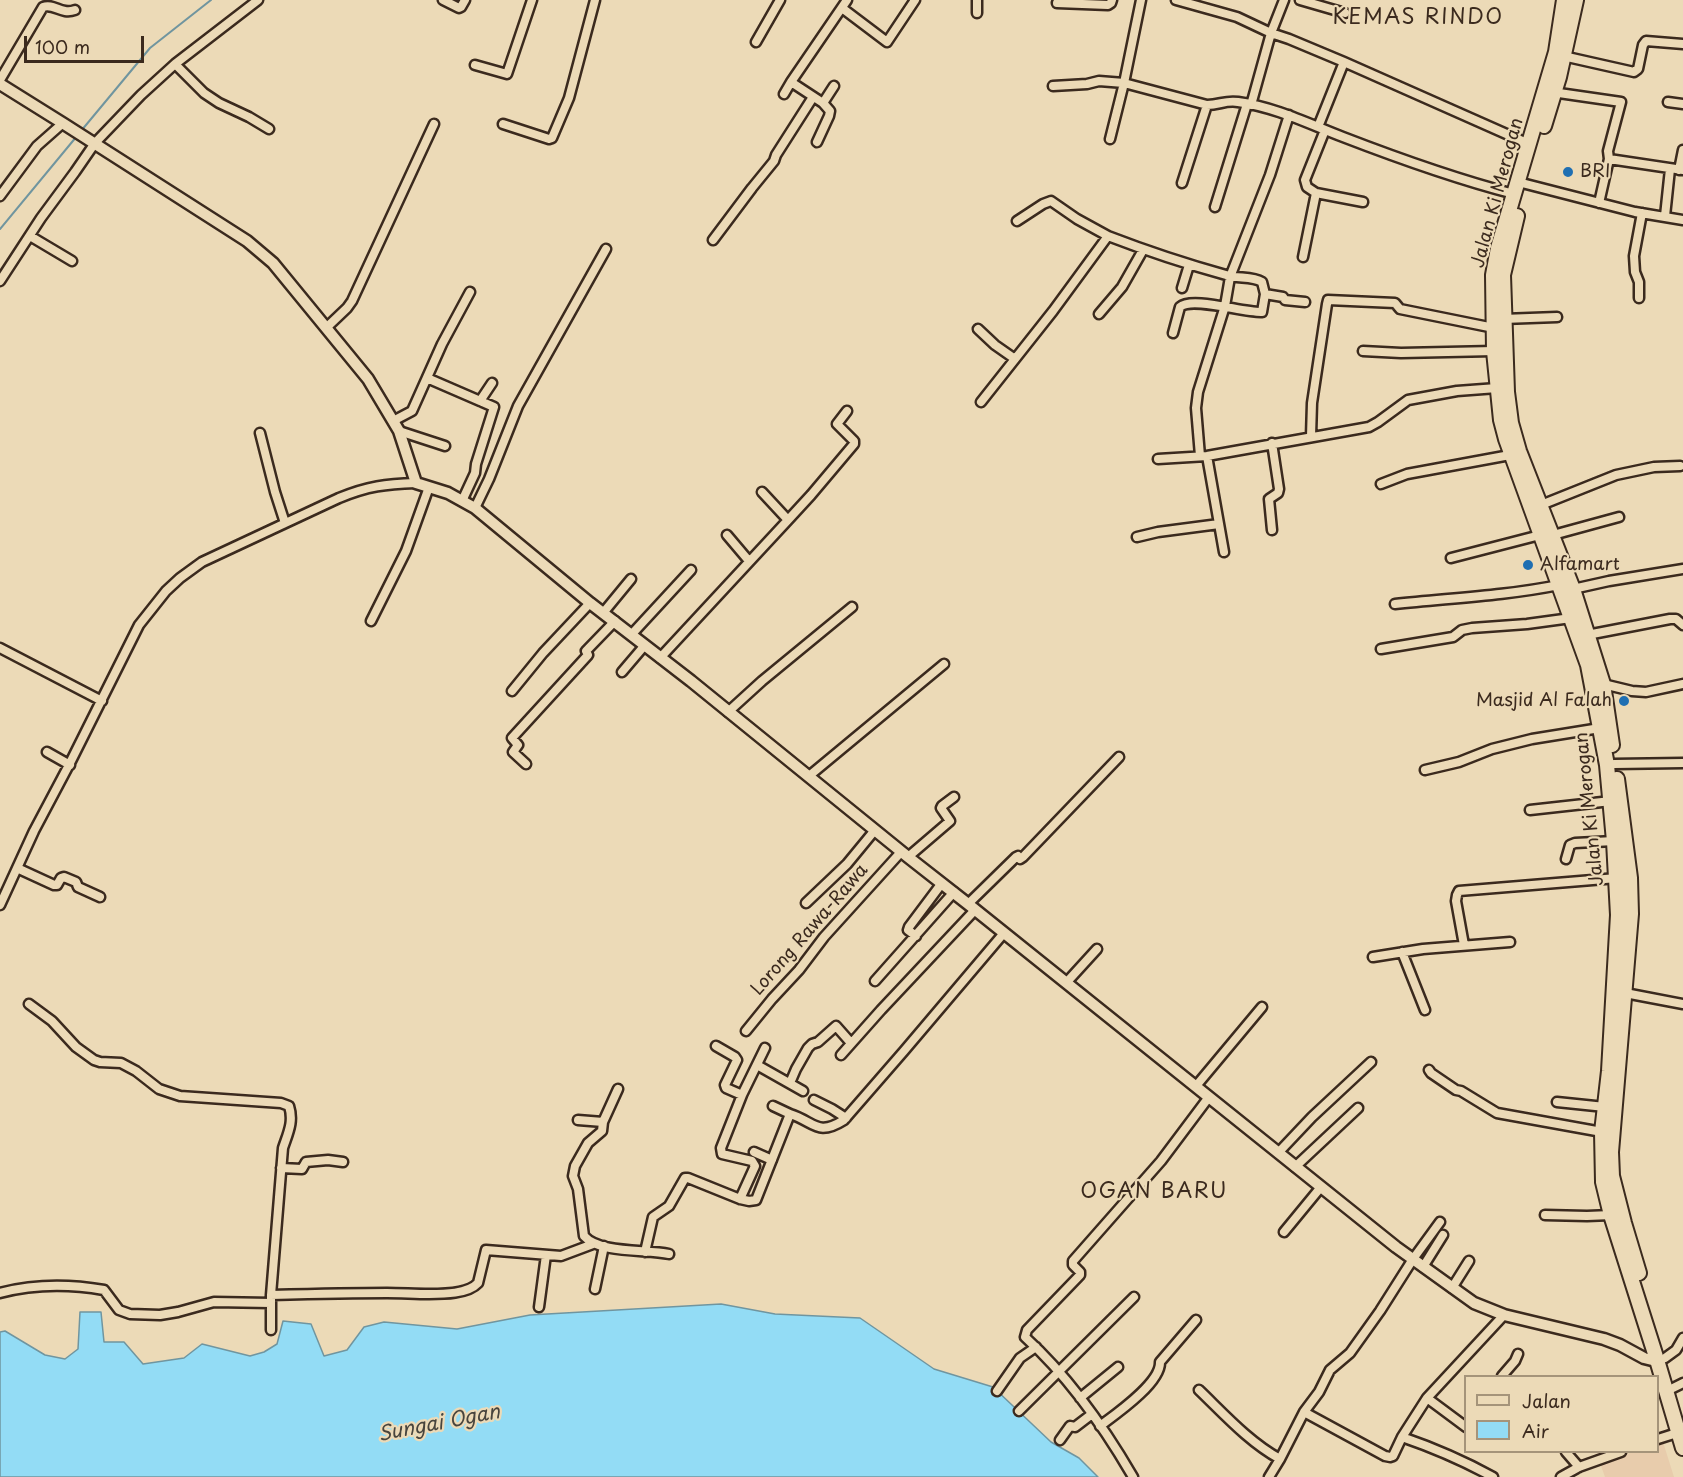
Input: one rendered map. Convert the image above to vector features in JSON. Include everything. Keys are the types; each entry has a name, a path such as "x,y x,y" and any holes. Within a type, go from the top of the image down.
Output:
{"highway":[{"name":"Jalan Ki Merogan","path":"1519,187 1550,91 1564,0"},
{"name":"Jalan Ki Merogan","path":"1576,0 1563,56 1529,144 1503,275 1494,351 1501,420 1510,455 1573,590 1603,684 1630,878 1631,914 1623,942 1602,1132 1603,1182 1611,1215 1661,1359 1674,1388 1683,1448"},
{"name":"Jalan Ki Merogan","path":"1498,323 1511,423 1519,451 1541,505 1558,585 1588,665 1607,765 1623,942 1625,993 1612,1134 1612,1176 1661,1359"}],"street":[{"path":"0,281 91,141 175,64 258,0"},
{"path":"443,0 459,8 465,0"},
{"path":"476,66 507,74 532,0"},
{"path":"503,124 552,138 569,98 595,0"},
{"path":"756,42 780,0"},
{"path":"784,94 844,4 887,42 915,0 923,8"},
{"path":"977,0 977,13"},
{"path":"1057,3 1108,5 1112,0"},
{"path":"1110,139 1125,83 1142,0"},
{"path":"1176,0 1238,17 1529,144"},
{"path":"1215,207 1271,33 1284,0"},
{"path":"1300,0 1345,13"},
{"path":"75,10 63,11 44,3 0,82 247,241 273,263 368,379 399,431 416,483"},
{"path":"1563,56 1634,72 1638,69 1643,45 1646,42 1683,44"},
{"path":"1344,62 1305,180 1307,187 1317,193 1363,202"},
{"path":"175,64 204,93 269,129"},
{"path":"1053,86 1099,81 1125,83 1207,105 1216,105 1222,101 1249,104 1289,115 1406,161 1474,184 1519,187 1683,220"},
{"path":"791,82 829,109 830,113 817,142"},
{"path":"823,103 834,86"},
{"path":"1550,91 1621,102 1608,151 1609,159 1599,203"},
{"path":"713,240 774,161 813,97"},
{"path":"1668,102 1683,104"},
{"path":"1182,183 1207,105"},
{"path":"1224,552 1203,456 1196,408 1198,392 1225,306 1230,276 1270,175 1289,115"},
{"path":"0,196 37,146 64,123"},
{"path":"326,328 347,309 352,301 434,124"},
{"path":"1665,216 1683,150"},
{"path":"1609,159 1677,170"},
{"path":"1303,256 1317,193"},
{"path":"1017,221 1051,201 1108,236 1143,250 1230,276 1261,280 1265,294 1263,308 1260,312 1225,306 1183,304 1180,307 1173,333"},
{"path":"1639,298 1639,282 1635,272 1634,256 1642,213"},
{"path":"30,236 72,261"},
{"path":"981,402 1068,292 1108,236"},
{"path":"475,508 518,406 606,249"},
{"path":"1099,314 1122,287 1143,250"},
{"path":"1182,288 1189,265"},
{"path":"393,421 412,411 442,344 470,292"},
{"path":"1265,294 1283,297 1288,301 1305,302"},
{"path":"1311,436 1312,403 1329,300 1395,303 1400,309 1498,323 1557,317"},
{"path":"978,329 1015,359"},
{"path":"1363,351 1401,353 1494,351"},
{"path":"427,378 494,407 475,473 462,501"},
{"path":"480,401 492,383"},
{"path":"1158,459 1203,456 1369,427 1408,400 1457,391 1497,388"},
{"path":"660,658 804,504 854,444 854,441 837,424 847,411"},
{"path":"399,431 445,446"},
{"path":"260,433 285,523"},
{"path":"1272,443 1279,489 1278,493 1270,496 1269,499 1272,530"},
{"path":"1381,484 1407,474 1510,455"},
{"path":"1541,505 1616,475 1654,467 1680,466"},
{"path":"0,905 34,831 70,765 139,625 166,591 202,562 360,489 379,485 416,483 447,493 475,508 590,603 692,681 1299,1170 1423,1267 1474,1303 1504,1315 1604,1339 1644,1358 1661,1359 1676,1350 1683,1338"},
{"path":"371,621 406,551 429,487"},
{"path":"762,492 788,520"},
{"path":"1451,558 1619,517"},
{"path":"1137,537 1219,524"},
{"path":"727,535 749,561"},
{"path":"1573,590 1609,581 1683,569"},
{"path":"631,634 691,570"},
{"path":"603,613 631,579"},
{"path":"1395,604 1491,596 1558,585"},
{"path":"512,691 541,651 590,603"},
{"path":"728,712 852,607"},
{"path":"1381,649 1453,637 1462,630 1472,628 1571,618"},
{"path":"1587,635 1670,619 1683,625"},
{"path":"525,764 513,753 518,745 512,738 588,655 586,651 615,621"},
{"path":"622,672 645,645"},
{"path":"0,648 102,701"},
{"path":"809,776 944,664"},
{"path":"1603,684 1646,692 1683,684"},
{"path":"1425,770 1532,739 1600,728"},
{"path":"48,752 70,765"},
{"path":"841,1055 1016,857 1023,857 1119,757"},
{"path":"1614,764 1683,763"},
{"name":"Lorong Rawa-Rawa","path":"746,1031 825,937 905,854 950,821 941,808 954,797"},
{"path":"1530,810 1611,801"},
{"path":"806,903 847,864 875,830"},
{"path":"1566,860 1570,845 1614,841"},
{"path":"17,868 54,885 57,885 64,877 76,882 78,887 100,897"},
{"path":"1464,945 1456,901 1459,891 1617,878"},
{"path":"916,936 908,930 909,927 942,883"},
{"path":"875,981 954,892"},
{"path":"774,1106 825,1129 846,1118 1004,933"},
{"path":"1372,957 1464,945 1510,942"},
{"path":"1066,983 1097,949"},
{"path":"1402,952 1425,1010"},
{"path":"1625,993 1683,1004"},
{"path":"29,1004 52,1021 76,1047 94,1060 121,1062 159,1089 172,1094 288,1105 291,1124 283,1148 281,1168 271,1299 271,1330"},
{"path":"1196,1086 1262,1007"},
{"path":"790,1083 808,1048 836,1026 851,1043"},
{"path":"716,1046 737,1060 725,1086 742,1095"},
{"path":"740,1199 754,1166 753,1161 722,1154 721,1148 742,1095 765,1048"},
{"path":"1278,1153 1312,1117 1371,1062"},
{"path":"757,1065 802,1091"},
{"path":"1429,1070 1456,1090 1497,1113 1602,1132"},
{"path":"593,1244 584,1236 579,1189 573,1176 575,1166 588,1143 602,1131 603,1122 618,1089"},
{"path":"1133,1477 1114,1445 1080,1398 1059,1372 1025,1337 1027,1330 1047,1312 1080,1275 1073,1265 1073,1260 1161,1161 1209,1097"},
{"path":"814,1100 846,1118"},
{"path":"1557,1102 1605,1107"},
{"path":"1299,1170 1358,1108"},
{"path":"645,1252 653,1217 669,1206 685,1178 740,1199 756,1200 790,1114"},
{"path":"578,1120 603,1122"},
{"path":"754,1152 772,1160"},
{"path":"281,1168 302,1169 306,1162 328,1160 343,1162"},
{"path":"1284,1232 1320,1186"},
{"path":"1545,1215 1611,1215"},
{"path":"1269,1477 1330,1370 1350,1353 1440,1222"},
{"path":"1423,1267 1443,1235"},
{"path":"0,1293 20,1288 45,1286 101,1289 119,1310 130,1314 160,1315 214,1302 376,1293 429,1294 470,1288 478,1283 486,1250 561,1256 593,1244 669,1254"},
{"path":"595,1289 604,1246"},
{"path":"538,1307 546,1255"},
{"path":"1452,1288 1469,1261"},
{"path":"1019,1411 1134,1297"},
{"path":"1304,1412 1390,1457 1393,1456 1402,1437 1427,1398 1504,1315"},
{"path":"1100,1426 1150,1384 1161,1369 1160,1362 1196,1320"},
{"path":"997,1391 1020,1358 1036,1347"},
{"path":"1504,1375 1518,1354"},
{"path":"1080,1398 1118,1367"},
{"path":"1199,1390 1241,1430 1280,1459"},
{"path":"1427,1398 1464,1426"},
{"path":"1060,1440 1070,1426 1075,1426 1092,1414"},
{"path":"1659,1439 1681,1428"},
{"path":"1402,1437 1429,1446 1493,1477"},
{"path":"1567,1453 1579,1467"},
{"path":"1561,1477 1579,1467 1618,1453"}],"shaded area":[{"path":"1663,1442 1674,1477 1605,1477 1600,1463 1630,1453 1659,1453 1659,1444"}],"water":[{"name":"Sungai Ogan","path":"721,1304 775,1314 860,1318 934,1369 993,1387 1051,1442 1079,1458 1098,1477 0,1477 0,1332 5,1331 45,1355 65,1359 78,1349 80,1312 101,1312 104,1342 124,1342 143,1364 184,1358 202,1344 250,1356 264,1352 277,1344 283,1321 311,1324 324,1356 347,1350 364,1327 384,1322 457,1329 530,1315"}],"waterway":[{"path":"81,131 150,48 211,0"},
{"path":"0,229 77,136"}],"place":[{"name":"BRI","path":"1568,172"},
{"name":"Alfamart","path":"1528,565"},
{"name":"Masjid Al Falah","path":"1624,701"}],"district":[{"name":"KEMAS RINDO","path":"1418,18"},
{"name":"OGAN BARU","path":"1154,1192"}]}
